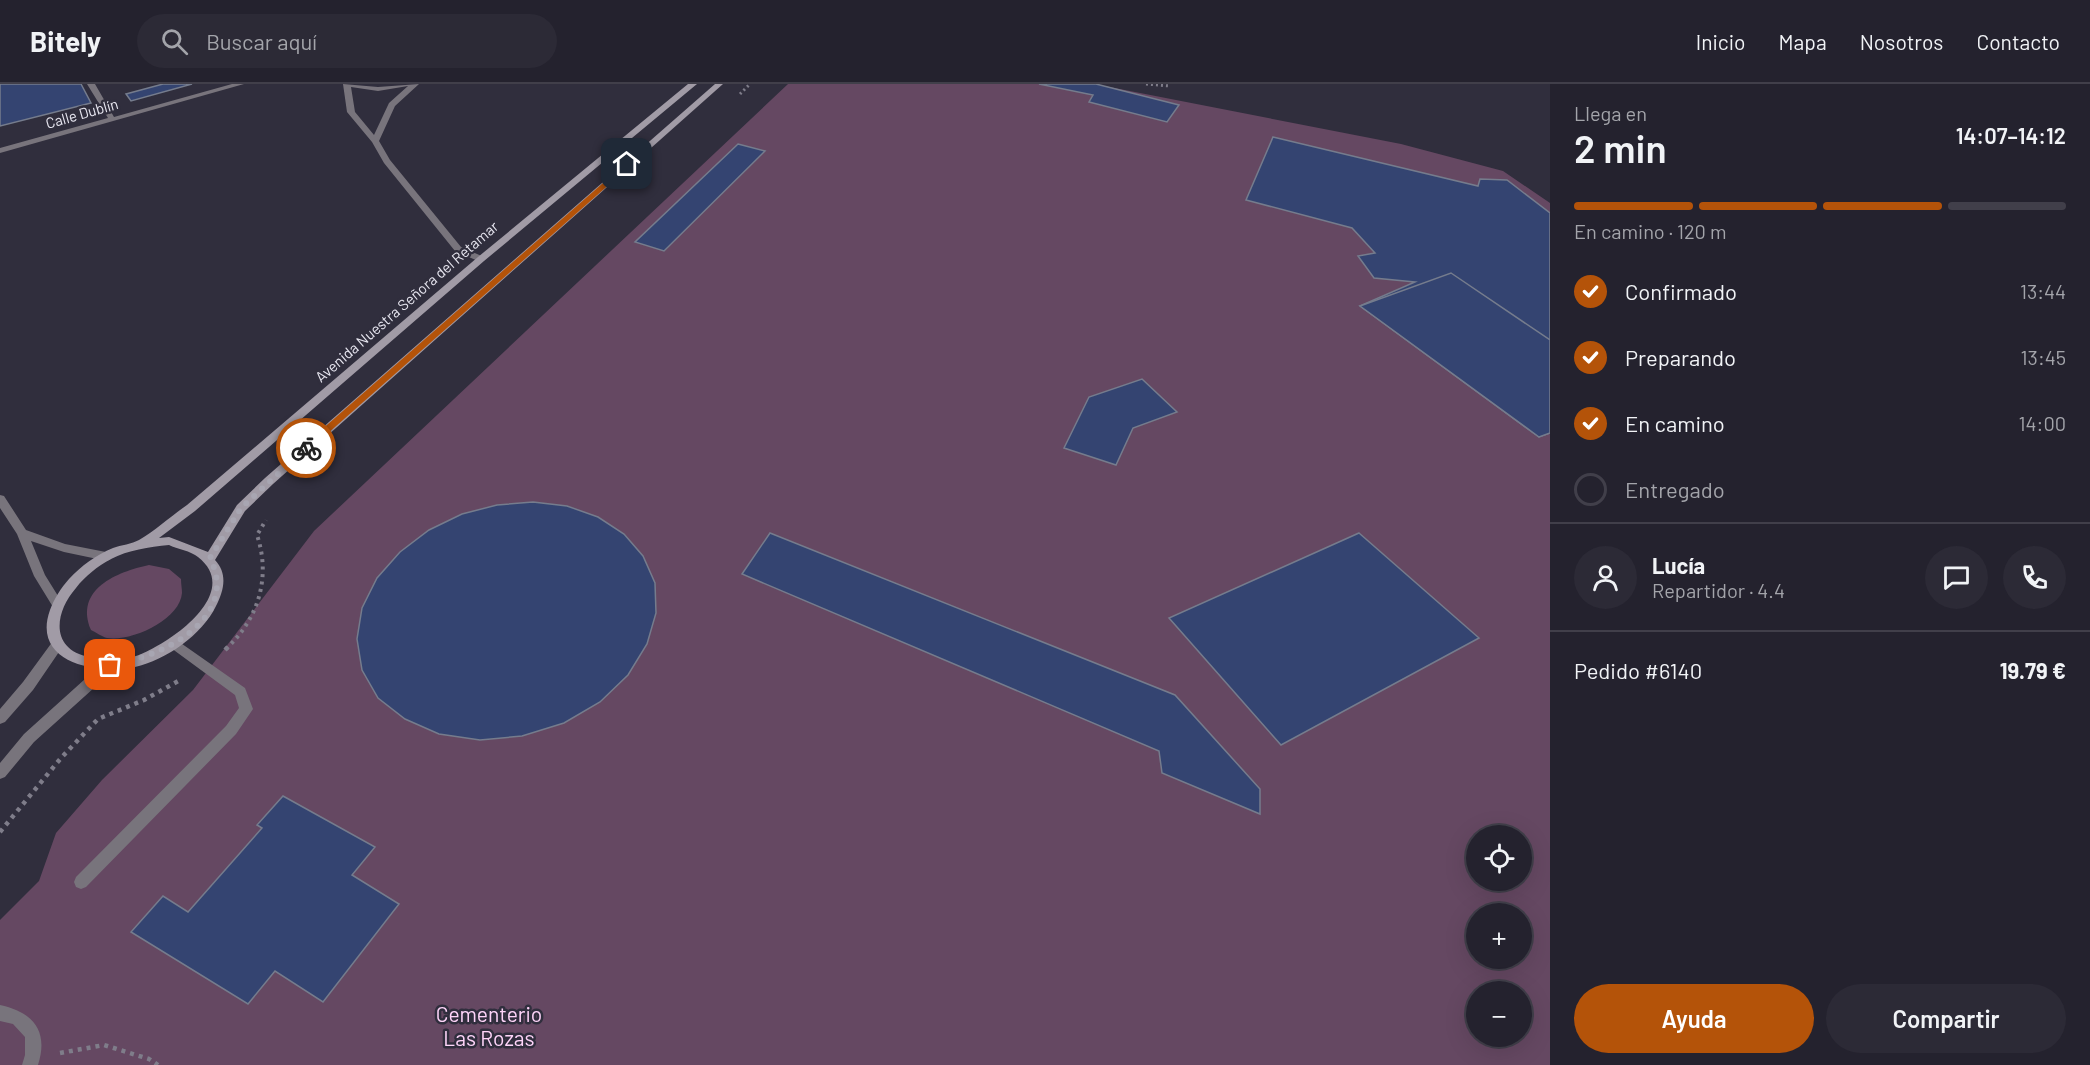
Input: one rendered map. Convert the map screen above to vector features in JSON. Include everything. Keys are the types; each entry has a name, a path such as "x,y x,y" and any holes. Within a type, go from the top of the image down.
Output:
{"street":[{"path":"91,84 112,119"},
{"name":"Calle Dublín","path":"0,151 240,84"},
{"path":"408,84 382,89 360,88 348,84 351,112 375,141 418,202 458,249 481,258"},
{"path":"375,141 392,105 415,84"},
{"name":"Avenida Nuestra Señora del Retamar","path":"142,544 191,508 481,258 693,84"},
{"path":"210,558 241,508 269,481 719,84"},
{"path":"0,500 22,533 40,576 57,604"},
{"path":"22,533 64,548 107,556"},
{"path":"177,543 194,546 210,558 217,572 218,590 210,609 196,627 175,644 154,655 110,665 78,661 57,645 52,632 52,618 57,604 68,586 107,556 142,544 177,543"},
{"path":"81,882 231,730 246,709 240,692 175,644"},
{"path":"0,718 28,686 57,645"},
{"path":"0,773 29,738 110,665"},
{"path":"0,1013 13,1014 27,1023 34,1038 31,1061"}],"path":[{"path":"734,99 750,84"},
{"path":"1146,84 1170,86"},
{"path":"0,832 61,758 98,719 144,700 206,666 237,641 257,604 264,559 257,535 267,518"},
{"path":"31,1061 104,1045 149,1059 158,1065"}],"green space":[{"name":"Cementerio Las Rozas","path":"788,84 1094,84 1401,144 1503,171 1550,203 1550,1065 0,1065 0,920 39,881 56,833 102,780 193,690 314,531"},
{"path":"149,565 169,569 181,579 182,593 173,612 153,627 129,636 107,638 91,630 87,616 88,604 93,593 124,572"}],"building":[{"path":"0,84 81,84 91,103 0,126"},
{"path":"163,84 192,84 131,101 126,94"},
{"path":"1039,84 1096,84 1179,105 1167,122 1089,102 1093,95"},
{"path":"1273,137 1478,186 1480,179 1507,180 1550,213 1550,433 1539,437 1360,306 1415,282 1374,278 1358,256 1375,253 1352,228 1246,200"},
{"path":"738,144 765,151 664,251 635,242"},
{"path":"1451,273 1550,340 1550,433 1539,437 1360,306"},
{"path":"1142,379 1177,412 1133,428 1116,465 1064,448 1089,397"},
{"path":"533,502 567,506 598,517 624,534 643,556 655,583 656,613 647,644 628,675 600,702 564,723 522,736 480,740 439,734 405,719 378,698 362,670 357,639 362,608 377,578 400,552 429,530 462,514 497,505"},
{"path":"770,533 1175,695 1260,789 1260,814 1162,773 1159,751 742,574"},
{"path":"1359,533 1479,638 1281,745 1169,618"},
{"path":"283,796 375,847 352,875 399,904 323,1002 275,971 248,1004 131,932 163,896 188,912 262,828 257,825"}],"way so far":[{"path":"110,665 132,662 154,655 175,644 196,627 210,609 218,590 217,572 210,558 241,508 306,448"}],"route":[{"path":"306,448 627,164"}]}
